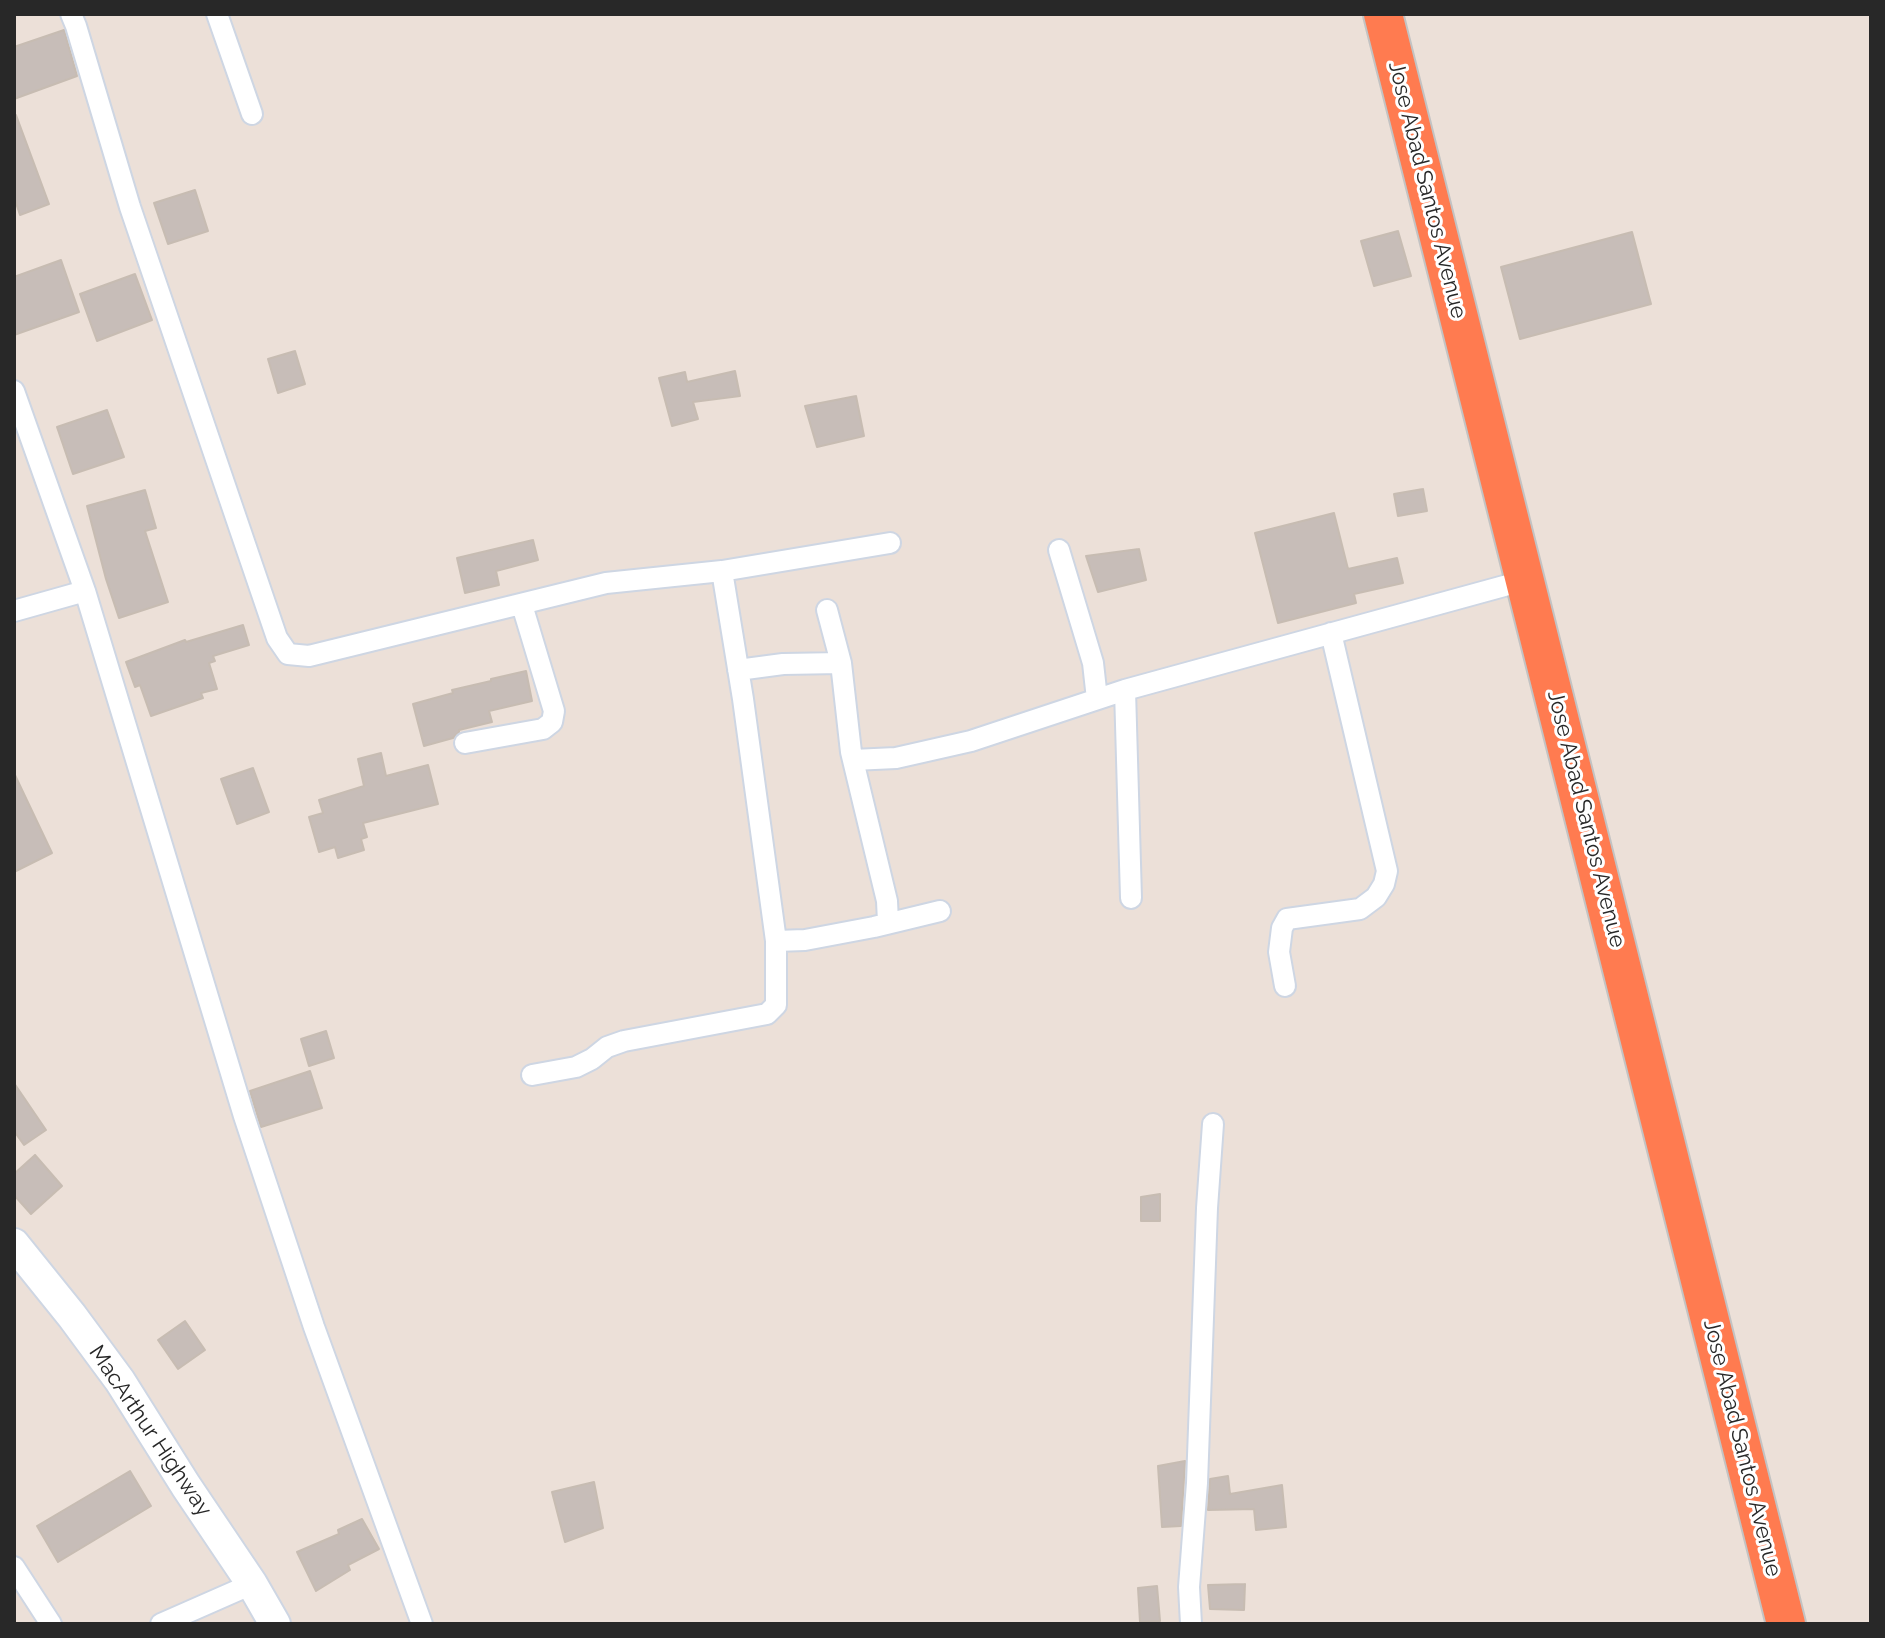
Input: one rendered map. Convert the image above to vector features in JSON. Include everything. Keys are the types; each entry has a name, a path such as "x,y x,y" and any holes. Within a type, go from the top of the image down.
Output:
{"highway":[{"name":"Jose Abad Santos Avenue","path":"1383,14 1786,1624"}],"main road":[{"name":"MacArthur Highway","path":"16,1251 72,1316 120,1381 275,1624"}],"street":[{"path":"71,14 130,207 277,638 288,654 309,656 606,583 722,571 890,543"},
{"path":"217,14 252,114"},
{"path":"14,391 85,591 244,1116 314,1327 422,1624"},
{"path":"1059,550 1093,663 1097,699"},
{"path":"532,1075 576,1067 607,1047 624,1041 767,1014 776,1005 776,941 722,571"},
{"path":"853,760 896,758 971,741 1125,690 1526,580"},
{"path":"14,611 85,591"},
{"path":"465,743 543,729 552,722 554,711 522,605"},
{"path":"827,610 841,663 853,760 887,901 888,922"},
{"path":"1285,986 1279,952 1282,928 1287,919 1360,909 1376,897 1387,871 1331,633"},
{"path":"738,670 783,664 841,663"},
{"path":"1125,690 1131,898"},
{"path":"776,941 805,940 940,911"},
{"path":"1191,1624 1189,1587 1197,1483 1213,1124"},
{"path":"14,1567 51,1624"},
{"path":"161,1624 252,1584"}],"building":[{"path":"64,30 77,76 14,99 14,47"},
{"path":"16,115 49,204 20,215 14,197"},
{"path":"195,190 208,231 168,244 154,203"},
{"path":"1398,231 1411,276 1374,286 1361,241"},
{"path":"1632,232 1651,304 1520,339 1501,267"},
{"path":"61,260 79,312 14,335 14,277"},
{"path":"135,274 152,320 97,341 80,294"},
{"path":"295,351 305,384 278,393 268,359"},
{"path":"735,371 740,396 693,402 698,419 672,426 659,378 685,372 687,382"},
{"path":"856,396 864,436 817,447 805,406"},
{"path":"107,410 124,457 73,474 57,427"},
{"path":"1423,489 1427,511 1398,516 1394,494"},
{"path":"145,490 156,528 145,531 168,602 119,618 87,506"},
{"path":"1334,513 1348,569 1397,558 1403,583 1354,594 1356,603 1278,623 1255,533"},
{"path":"533,540 538,560 496,571 499,585 465,593 457,558"},
{"path":"1139,549 1146,580 1098,592 1086,556"},
{"path":"243,625 249,645 213,656 215,661 209,663 217,689 201,693 203,698 151,716 140,685 135,687 126,662 185,640"},
{"path":"526,671 532,701 489,711 492,722 459,730 453,738 424,746 413,704 453,693 452,690"},
{"path":"381,753 386,776 428,765 438,804 363,823 367,837 361,839 364,850 338,858 335,847 319,852 309,817 323,813 319,800 364,786 358,759"},
{"path":"253,768 269,812 237,824 221,779"},
{"path":"14,773 52,853 14,872"},
{"path":"326,1031 334,1058 309,1066 301,1039"},
{"path":"310,1071 322,1108 261,1127 250,1091"},
{"path":"14,1083 46,1130 24,1145 14,1131"},
{"path":"35,1155 62,1186 31,1214 14,1195 14,1174"},
{"path":"1160,1194 1160,1221 1141,1221 1141,1197"},
{"path":"185,1321 205,1350 178,1369 158,1340"},
{"path":"1185,1461 1181,1526 1162,1527 1158,1466"},
{"path":"130,1471 151,1506 58,1562 37,1526"},
{"path":"1228,1476 1230,1494 1282,1485 1286,1527 1256,1530 1254,1509 1208,1510 1210,1479"},
{"path":"594,1482 603,1528 565,1542 552,1492"},
{"path":"362,1519 379,1549 348,1565 350,1570 316,1591 297,1552 339,1534 338,1530"},
{"path":"1245,1584 1244,1610 1210,1609 1208,1585"},
{"path":"1157,1586 1160,1621 1140,1622 1138,1588"}]}
